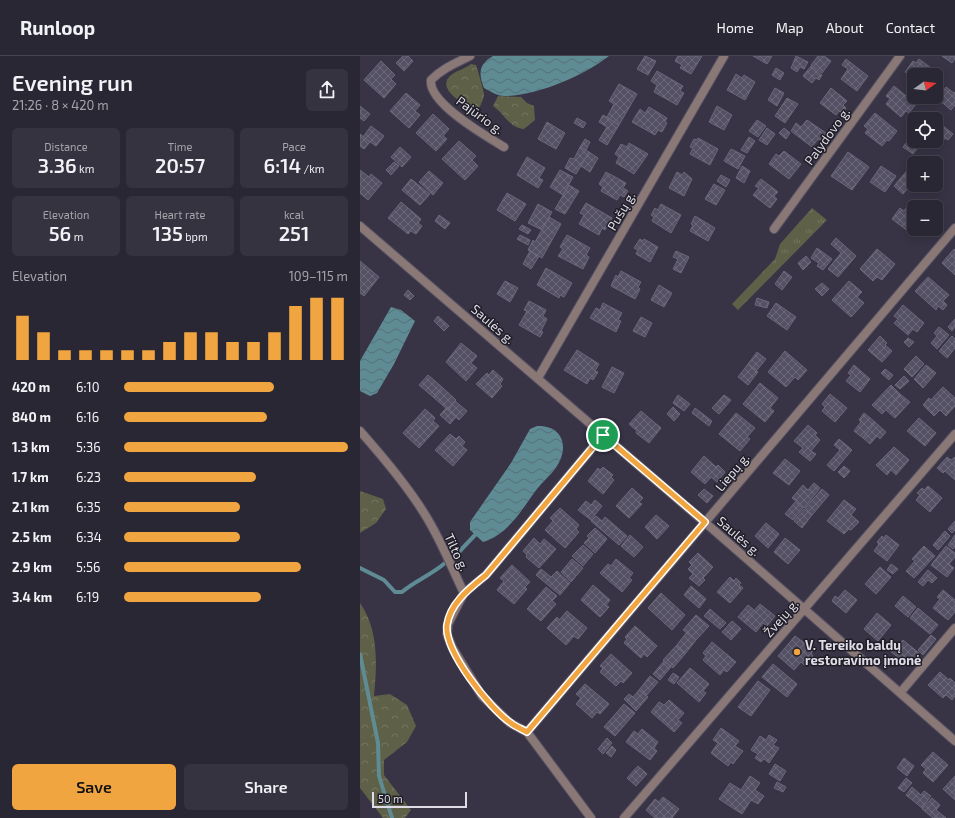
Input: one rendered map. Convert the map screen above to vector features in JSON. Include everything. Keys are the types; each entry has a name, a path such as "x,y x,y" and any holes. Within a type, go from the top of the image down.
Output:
{"street":[{"name":"Pajūrio g.","path":"470,56 446,67 436,74 431,80 432,89 462,120 504,147"},
{"name":"Pušų g.","path":"538,378 724,56"},
{"name":"Palydovo g.","path":"774,229 900,56"},
{"name":"Saulės g.","path":"360,226 705,522 955,741"},
{"name":"Liepų g.","path":"527,732 955,228"},
{"name":"Tilto g.","path":"360,431 397,475 424,513 441,542 464,593"},
{"name":"Žvejų g.","path":"624,818 718,708 805,610 955,434"},
{"path":"590,818 527,732 510,723 482,696 452,647 447,634 448,624 464,593 486,575 603,435"},
{"path":"900,693 955,628"}],"green space":[{"path":"471,64 476,65 484,94 480,107 472,109 463,104 449,92 446,82 451,75"},
{"path":"498,96 521,97 527,103 534,106 535,120 524,129 515,126 493,106"},
{"path":"812,208 827,220 738,310 732,304 775,259 780,244"},
{"path":"360,491 383,499 386,509 376,523 360,533"},
{"path":"360,603 366,613 374,636 376,672 374,696 390,694 407,705 416,726 407,742 384,760 384,775 411,810 405,818 383,818 360,788"}],"water":[{"path":"493,56 609,56 586,71 559,84 531,93 501,96 484,88 481,78 482,66"},
{"path":"391,307 401,310 415,321 394,364 377,393 370,396 360,391 360,361"},
{"path":"537,426 553,429 559,434 563,446 560,461 553,472 539,486 514,520 500,534 483,542 470,530 470,522 511,463 530,429"}],"building":[{"path":"403,56 408,56 413,61 404,71 396,63"},
{"path":"645,56 656,61 648,75 637,69"},
{"path":"678,56 702,56 691,74 680,68 682,65 675,61"},
{"path":"753,56 772,56 767,64"},
{"path":"796,56 808,62 804,69 800,67 797,72 791,68"},
{"path":"818,56 824,56 831,61 822,73 811,65"},
{"path":"942,56 955,56 955,59 952,63"},
{"path":"846,59 868,76 857,91 841,79 848,69 842,65"},
{"path":"919,59 931,68 908,68 913,61 916,63"},
{"path":"381,61 395,75 391,79 396,84 384,98 364,80"},
{"path":"811,66 822,75 819,80 816,78 812,83 803,76"},
{"path":"776,68 784,73 780,80 772,75"},
{"path":"657,71 683,86 680,91 684,93 677,105 654,92 657,85 651,81"},
{"path":"736,74 742,78 744,75 755,82 745,100 727,90"},
{"path":"619,84 637,94 619,125 607,117 614,104 609,101"},
{"path":"894,86 907,97 907,104 916,104 910,112 906,111 901,117 886,104 890,99 886,96"},
{"path":"946,87 954,93 955,92 955,105 951,110 943,103 943,92"},
{"path":"775,88 784,93 777,106 768,100"},
{"path":"831,88 847,101 843,105 846,108 842,114 839,111 836,115 820,103"},
{"path":"406,93 420,105 415,111 420,115 409,128 390,111"},
{"path":"787,98 798,104 785,123 775,116"},
{"path":"360,106 370,114 364,121 360,118"},
{"path":"717,106 732,115 724,130 709,122"},
{"path":"649,107 667,118 665,122 667,123 662,132 658,130 655,135 632,122 640,109 645,113"},
{"path":"875,113 897,131 889,141 887,140 882,146 865,133 868,129 864,126"},
{"path":"433,114 449,129 443,136 447,139 436,151 416,133"},
{"path":"603,115 619,125 607,145 599,140 607,127 599,122"},
{"path":"577,118 586,123 583,128 574,123"},
{"path":"757,120 766,126 758,137 749,131"},
{"path":"807,120 826,133 821,140 818,139 812,147 791,131 796,123 801,127"},
{"path":"547,122 565,133 556,149 538,139"},
{"path":"371,126 384,136 376,146 363,137"},
{"path":"943,126 953,134 948,140 945,138 943,141"},
{"path":"767,128 775,134 767,145 759,140"},
{"path":"784,128 790,133 786,139 779,133"},
{"path":"360,134 370,142 364,149 360,146"},
{"path":"749,137 755,141 747,153 741,150"},
{"path":"698,138 718,149 710,165 690,154 693,148 690,147 694,139 697,140"},
{"path":"585,139 590,142 586,150 580,147"},
{"path":"459,141 476,156 472,160 478,166 465,180 442,159"},
{"path":"907,142 907,148 918,148 913,154 903,147"},
{"path":"629,143 648,154 634,174 616,163 619,157 615,154 621,144 627,147"},
{"path":"400,147 411,157 402,167 391,157"},
{"path":"580,147 589,152 576,174 565,168 570,158 574,159"},
{"path":"731,149 745,156 738,169 724,161"},
{"path":"784,151 801,164 789,179 769,164 776,154 779,156"},
{"path":"589,152 598,158 590,172 581,166"},
{"path":"848,152 869,167 852,190 831,176"},
{"path":"527,157 545,168 539,178 543,180 538,188 517,175"},
{"path":"394,162 399,166 391,175 386,170"},
{"path":"742,166 750,171 744,183 736,178"},
{"path":"881,166 896,176 885,192 870,182"},
{"path":"360,170 369,177 371,174 382,183 368,200 360,193"},
{"path":"560,170 573,177 563,195 550,187"},
{"path":"429,171 443,183 433,195 419,182"},
{"path":"907,171 907,189 903,194 894,186"},
{"path":"606,172 626,183 623,188 628,191 624,197 620,195 617,200 601,191 603,187 599,184"},
{"path":"677,172 682,175 684,172 692,179 684,196 669,188"},
{"path":"721,175 730,180 726,187 717,181"},
{"path":"411,179 430,194 420,205 402,190"},
{"path":"761,179 778,192 774,196 777,199 770,208 753,195 759,188 755,186"},
{"path":"714,184 725,190 716,205 705,199"},
{"path":"569,185 579,191 565,214 555,209"},
{"path":"507,193 526,204 515,221 497,210"},
{"path":"401,202 421,219 418,223 422,226 416,234 411,231 408,234 388,218"},
{"path":"586,203 612,218 605,230 602,228 599,235 579,224 584,215 580,213"},
{"path":"538,204 552,212 542,230 528,223"},
{"path":"661,204 681,215 671,233 652,221 654,217 651,215 655,208 658,210"},
{"path":"907,207 907,230 892,219 900,208 904,211"},
{"path":"439,215 450,223 445,229 435,221"},
{"path":"695,216 715,228 708,241 690,231 693,225 691,224"},
{"path":"549,217 561,224 542,258 528,250 533,240 535,242"},
{"path":"522,225 531,230 528,234 519,229"},
{"path":"520,235 530,240 528,245 517,239"},
{"path":"567,235 590,248 586,255 589,257 583,269 558,256 563,249 560,247"},
{"path":"836,238 856,256 838,277 828,269 841,253 831,244"},
{"path":"640,239 643,241 644,239 658,247 650,262 636,254 638,250 634,248"},
{"path":"817,248 832,259 823,270 817,266 819,263 811,258"},
{"path":"877,249 895,264 882,280 877,277 873,281 860,269"},
{"path":"954,249 955,250 955,275 942,263"},
{"path":"530,251 539,256 531,269 523,264"},
{"path":"676,251 689,257 681,273 673,269 678,259 673,257"},
{"path":"806,256 811,262 803,270 798,263"},
{"path":"360,261 379,277 364,296 360,293"},
{"path":"546,268 572,283 564,297 560,295 559,298 537,285"},
{"path":"621,271 641,282 638,287 640,289 635,299 611,286 616,275 618,277"},
{"path":"784,271 792,277 782,290 775,284"},
{"path":"928,277 949,295 943,301 947,305 943,310 938,306 936,310 915,291"},
{"path":"505,281 518,288 510,302 497,294"},
{"path":"849,281 862,292 857,297 864,303 851,317 832,300"},
{"path":"822,283 829,289 822,296 815,289"},
{"path":"659,285 672,293 664,307 651,300"},
{"path":"408,290 414,296 410,300 404,295"},
{"path":"757,298 769,302 767,308 755,305"},
{"path":"529,301 546,310 543,316 547,319 541,331 543,332 540,337 519,325 527,311 524,310"},
{"path":"603,303 622,313 618,320 621,321 616,332 590,318 596,308 600,310"},
{"path":"776,303 796,317 787,330 767,316"},
{"path":"903,305 924,323 917,332 913,329 908,335 894,323 898,319 894,316"},
{"path":"438,316 449,326 444,331 434,321"},
{"path":"641,317 652,323 645,337 633,331"},
{"path":"955,319 955,327 952,331 948,327"},
{"path":"939,327 949,335 937,349 931,343 937,336 934,333"},
{"path":"880,336 887,343 885,345 892,351 882,362 868,350"},
{"path":"952,336 955,339 955,348 947,358 939,351"},
{"path":"908,338 914,342 909,347 904,342"},
{"path":"461,343 477,356 471,363 477,368 466,381 446,362"},
{"path":"577,350 599,364 595,371 598,372 593,380 590,378 587,384 564,370"},
{"path":"785,351 807,370 798,380 795,377 786,387 768,372"},
{"path":"757,352 766,359 757,370 748,364"},
{"path":"916,356 924,364 912,377 904,369"},
{"path":"748,364 758,372 748,385 738,377"},
{"path":"854,365 870,379 860,392 846,381 851,375 848,373"},
{"path":"926,365 936,373 923,388 914,379"},
{"path":"612,367 624,373 614,393 602,387"},
{"path":"885,369 893,375 889,380 881,373"},
{"path":"493,370 503,379 500,384 502,386 492,398 476,384 487,373 489,375"},
{"path":"428,375 442,387 433,397 419,385"},
{"path":"904,376 909,381 900,389 895,385"},
{"path":"760,383 778,398 770,408 774,411 765,422 743,404"},
{"path":"891,385 900,394 882,414 872,405"},
{"path":"442,387 456,400 448,410 433,397"},
{"path":"943,387 955,398 955,406 946,416 940,410 934,416 923,405 929,398 931,400"},
{"path":"830,394 847,408 835,422 822,411 825,407 822,404"},
{"path":"900,394 910,402 895,418 886,410"},
{"path":"678,395 690,404 684,411 673,403"},
{"path":"724,395 731,400 719,414 712,408"},
{"path":"455,401 467,411 459,420 448,410"},
{"path":"673,407 680,414 674,421 667,414"},
{"path":"446,408 456,417 450,424 440,415"},
{"path":"695,408 712,421 709,426 692,413"},
{"path":"425,409 435,418 433,421 439,426 419,448 403,433"},
{"path":"641,411 661,428 649,443 636,433 637,431 629,424"},
{"path":"736,413 755,428 747,437 750,439 740,451 719,434"},
{"path":"864,413 875,422 863,438 854,431 861,422 859,420"},
{"path":"919,418 936,433 925,446 907,431"},
{"path":"875,422 886,432 880,439 877,436 870,444 863,438"},
{"path":"808,425 817,433 815,435 820,440 811,451 816,454 810,461 799,452 803,448 794,441"},
{"path":"450,434 456,439 459,436 465,442 462,446 467,450 453,466 435,450"},
{"path":"839,439 852,450 834,471 827,465 840,450 834,445"},
{"path":"894,447 909,460 896,475 891,470 887,475 876,465"},
{"path":"704,456 716,467 718,465 725,472 717,482 711,477 705,484 691,472"},
{"path":"947,457 951,460 955,457 955,480 945,471 943,473 937,468"},
{"path":"785,459 800,471 789,485 773,473"},
{"path":"844,466 850,471 844,478 838,472"},
{"path":"603,467 613,475 611,477 614,480 603,494 588,481 598,468 600,470"},
{"path":"814,483 820,488 804,508 792,498 803,485 808,490"},
{"path":"928,486 942,498 930,512 916,500 920,495 917,493 922,488 924,490"},
{"path":"632,488 643,498 639,502 642,504 629,518 616,506"},
{"path":"704,489 713,496 707,503 698,495"},
{"path":"822,489 829,495 812,515 805,508"},
{"path":"595,500 602,506 591,520 578,510 586,501 591,505"},
{"path":"844,500 856,509 851,515 859,522 851,530 849,529 844,534 827,521"},
{"path":"795,502 803,508 793,520 785,514"},
{"path":"560,508 579,525 576,529 579,532 565,548 545,530 553,521 550,518"},
{"path":"804,509 812,515 802,528 794,521"},
{"path":"656,515 669,526 657,539 645,527"},
{"path":"596,516 602,521 605,517 627,536 619,545 591,521"},
{"path":"955,521 955,530 952,533 948,529"},
{"path":"766,523 779,534 768,548 755,536"},
{"path":"595,528 607,539 595,553 584,543 589,538 587,536"},
{"path":"945,531 950,536 938,550 933,545"},
{"path":"630,535 643,547 634,557 621,546"},
{"path":"886,535 899,545 887,561 874,551 879,544 877,542 882,536 884,538"},
{"path":"955,535 955,547 953,549 948,545"},
{"path":"534,538 540,544 544,539 556,549 539,568 526,557 527,555 523,551"},
{"path":"785,538 800,550 788,564 774,552"},
{"path":"583,545 593,554 583,566 572,556"},
{"path":"924,546 935,556 914,578 906,571 915,561 912,559"},
{"path":"946,546 955,553 955,557 949,564 954,568 947,577 931,565"},
{"path":"698,553 713,567 703,578 705,580 699,586 689,578 693,574 688,569 692,565 689,562"},
{"path":"572,559 583,568 571,582 561,572"},
{"path":"616,559 633,573 629,578 632,580 622,592 600,573 608,564 611,566"},
{"path":"891,564 898,569 893,574 887,570"},
{"path":"512,565 530,582 525,587 527,589 514,604 497,590 504,581 500,578"},
{"path":"880,567 891,577 876,594 865,584"},
{"path":"541,569 551,577 557,571 570,583 560,595 536,575"},
{"path":"928,570 937,578 932,583 928,580 923,586 918,582"},
{"path":"730,577 734,581 736,578 741,583 739,585 743,588 730,603 717,592"},
{"path":"593,585 610,600 606,605 609,607 600,617 581,600"},
{"path":"691,586 706,599 699,608 684,595"},
{"path":"546,587 557,596 552,601 556,604 541,621 527,609"},
{"path":"845,590 857,600 846,613 832,601 835,596 838,598"},
{"path":"943,590 955,600 955,612 948,620 933,608 940,599 937,597"},
{"path":"661,593 685,615 672,630 648,608"},
{"path":"903,596 916,607 908,617 895,606"},
{"path":"760,604 775,616 767,626 763,623 756,632 744,622"},
{"path":"748,605 754,610 744,622 738,617"},
{"path":"918,608 938,625 930,634 910,618"},
{"path":"710,609 726,623 720,629 704,616"},
{"path":"567,611 587,628 578,639 574,636 566,645 547,628 557,617 559,620"},
{"path":"877,613 891,625 878,641 864,629"},
{"path":"696,615 709,626 696,640 683,630"},
{"path":"732,621 741,629 731,640 722,632"},
{"path":"635,626 657,646 647,657 644,654 641,658 624,643 627,639 625,637"},
{"path":"687,632 696,640 685,654 676,646"},
{"path":"931,635 936,639 923,655 918,650"},
{"name":"V. Tereiko baldų restoravimo įmonė","path":"795,636 814,650 811,653 813,656 805,666 801,662 794,670 778,656"},
{"path":"903,640 919,653 908,666 888,649 893,644 896,647"},
{"path":"712,642 736,662 727,672 724,670 720,675 703,660 706,656 703,653"},
{"path":"676,646 685,654 673,668 663,660"},
{"path":"611,654 632,673 623,683 621,681 616,686 600,672 603,668 600,666"},
{"path":"664,661 671,667 660,680 653,674"},
{"path":"773,664 797,684 787,697 762,677"},
{"path":"690,668 709,684 703,691 706,693 699,702 677,683"},
{"path":"940,672 955,683 955,696 952,700 946,695 943,698 928,685"},
{"path":"673,673 679,677 674,684 668,680"},
{"path":"650,676 658,682 646,696 639,690"},
{"path":"758,681 770,690 751,716 738,707"},
{"path":"585,684 609,704 600,714 597,712 592,718 576,704 581,698 576,694"},
{"path":"639,690 648,697 636,711 624,699 629,694 633,697"},
{"path":"669,700 684,713 678,720 682,723 674,732 651,712 659,702 664,705"},
{"path":"624,704 635,713 615,736 604,727"},
{"path":"721,728 739,741 735,746 743,751 733,764 731,762 728,766 711,753 718,743 713,740"},
{"path":"642,729 658,742 654,748 657,751 650,760 626,742 634,731 638,734"},
{"path":"769,735 777,740 773,745 779,748 769,763 764,759 761,762 755,758 758,754 751,750 760,736 766,740"},
{"path":"607,738 612,743 603,754 598,749"},
{"path":"612,746 616,750 611,757 606,753"},
{"path":"933,752 948,765 933,782 923,773 926,769 921,765"},
{"path":"904,758 914,766 907,776 897,768"},
{"path":"775,764 786,771 780,781 769,774"},
{"path":"638,766 647,774 636,786 627,778"},
{"path":"750,776 760,783 755,790 764,796 758,804 751,800 742,814 719,799 730,783 741,790"},
{"path":"955,776 955,800 943,789"},
{"path":"906,778 912,783 904,792 898,788"},
{"path":"777,782 786,787 783,792 774,788"},
{"path":"912,787 921,795 924,791 931,796 922,808 906,795"},
{"path":"663,797 679,809 672,818 655,818 646,810 655,799 659,802"},
{"path":"932,798 940,805 936,810 946,818 933,818 922,809"}],"waterway":[{"path":"457,554 475,535"},
{"path":"360,568 384,580 395,592 402,592 445,563"},
{"path":"360,654 378,743 379,776 392,818"}],"place":[{"name":"V. Tereiko baldų restoravimo įmonė","path":"797,652"}],"route":[{"path":"603,435 705,522 527,732 510,723 482,696 452,647 447,634 448,624 452,612 464,593 486,575 603,435"}]}
